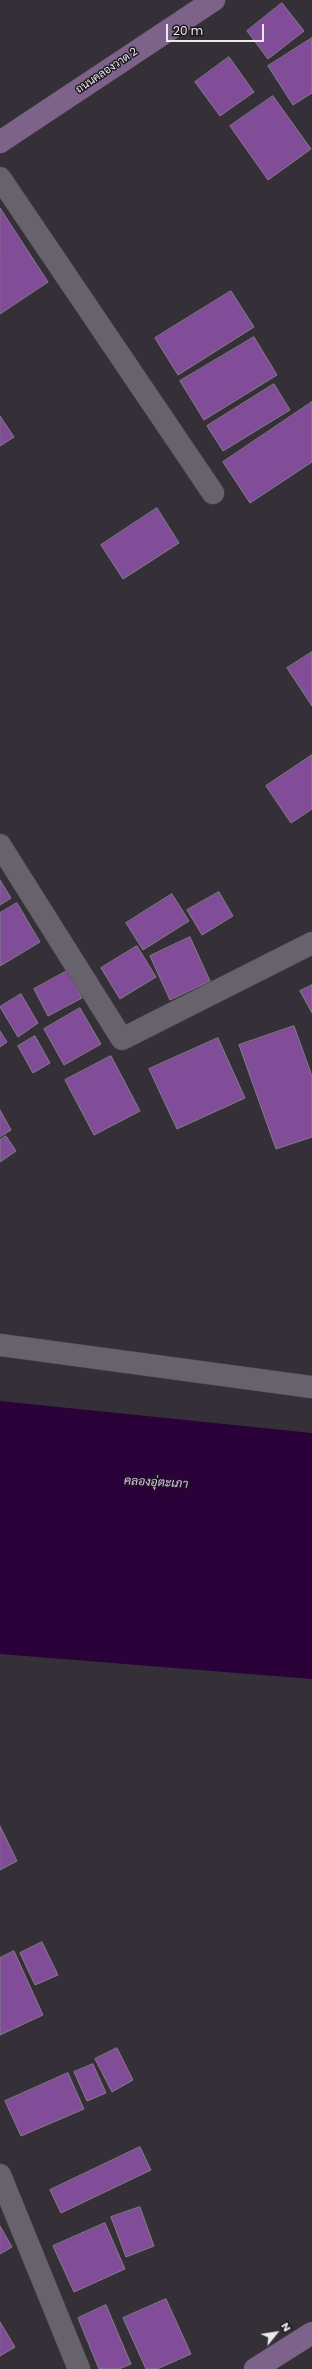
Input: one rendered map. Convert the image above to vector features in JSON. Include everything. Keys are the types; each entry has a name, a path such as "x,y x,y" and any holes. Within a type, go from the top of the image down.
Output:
{"street":[{"name":"ถนนคลองวาด 2","path":"0,142 214,0"},
{"path":"0,178 213,493"},
{"path":"0,845 122,1039 312,943"},
{"path":"0,1345 312,1387"},
{"path":"0,2175 79,2369"},
{"path":"255,2369 312,2333"}],"water":[{"name":"คลองอุ่ตะเภา","path":"0,1401 312,1433 312,1679 0,1654"}],"building":[{"path":"282,3 304,31 268,59 247,31"},
{"path":"312,38 312,93 293,105 268,66"},
{"path":"229,57 254,92 220,116 195,82"},
{"path":"273,96 311,149 268,180 230,126"},
{"path":"0,208 48,282 0,314"},
{"path":"231,291 254,327 178,375 155,338"},
{"path":"254,337 277,375 204,420 180,381"},
{"path":"274,384 290,410 223,451 207,426"},
{"path":"312,402 312,462 250,503 223,462"},
{"path":"0,416 14,437 0,446"},
{"path":"157,508 179,543 123,579 101,545"},
{"path":"312,652 312,706 287,668"},
{"path":"312,755 312,809 291,823 266,786"},
{"path":"0,880 11,898 0,905"},
{"path":"219,892 233,916 202,935 187,910"},
{"path":"172,894 189,921 143,950 126,923"},
{"path":"17,903 40,942 0,966 0,913"},
{"path":"190,937 210,981 170,1000 150,956"},
{"path":"137,946 156,977 120,999 101,968"},
{"path":"67,971 82,998 48,1016 34,989"},
{"path":"312,985 312,1013 300,991"},
{"path":"21,994 38,1023 18,1037 0,1007"},
{"path":"80,1008 101,1044 64,1065 44,1029"},
{"path":"294,1026 312,1076 312,1137 276,1149 239,1045"},
{"path":"0,1031 7,1042 0,1047"},
{"path":"35,1036 50,1063 33,1073 18,1046"},
{"path":"218,1038 245,1098 177,1129 149,1069"},
{"path":"111,1056 140,1111 94,1135 65,1080"},
{"path":"0,1110 11,1130 0,1137"},
{"path":"6,1136 16,1151 0,1162 0,1140"},
{"path":"0,1826 17,1861 0,1870"},
{"path":"42,1942 58,1975 35,1985 20,1953"},
{"path":"14,1951 43,2015 0,2035 0,1958"},
{"path":"117,2048 133,2080 112,2092 95,2059"},
{"path":"93,2064 106,2093 87,2101 74,2072"},
{"path":"68,2073 84,2109 21,2136 5,2101"},
{"path":"140,2147 151,2170 61,2213 50,2190"},
{"path":"140,2207 154,2246 126,2257 111,2217"},
{"path":"105,2223 125,2269 74,2292 53,2246"},
{"path":"0,2226 12,2247 0,2254"},
{"path":"166,2299 191,2354 157,2369 146,2369 123,2318"},
{"path":"106,2305 131,2364 119,2369 99,2369 78,2318"},
{"path":"0,2322 15,2347 0,2356"}]}
